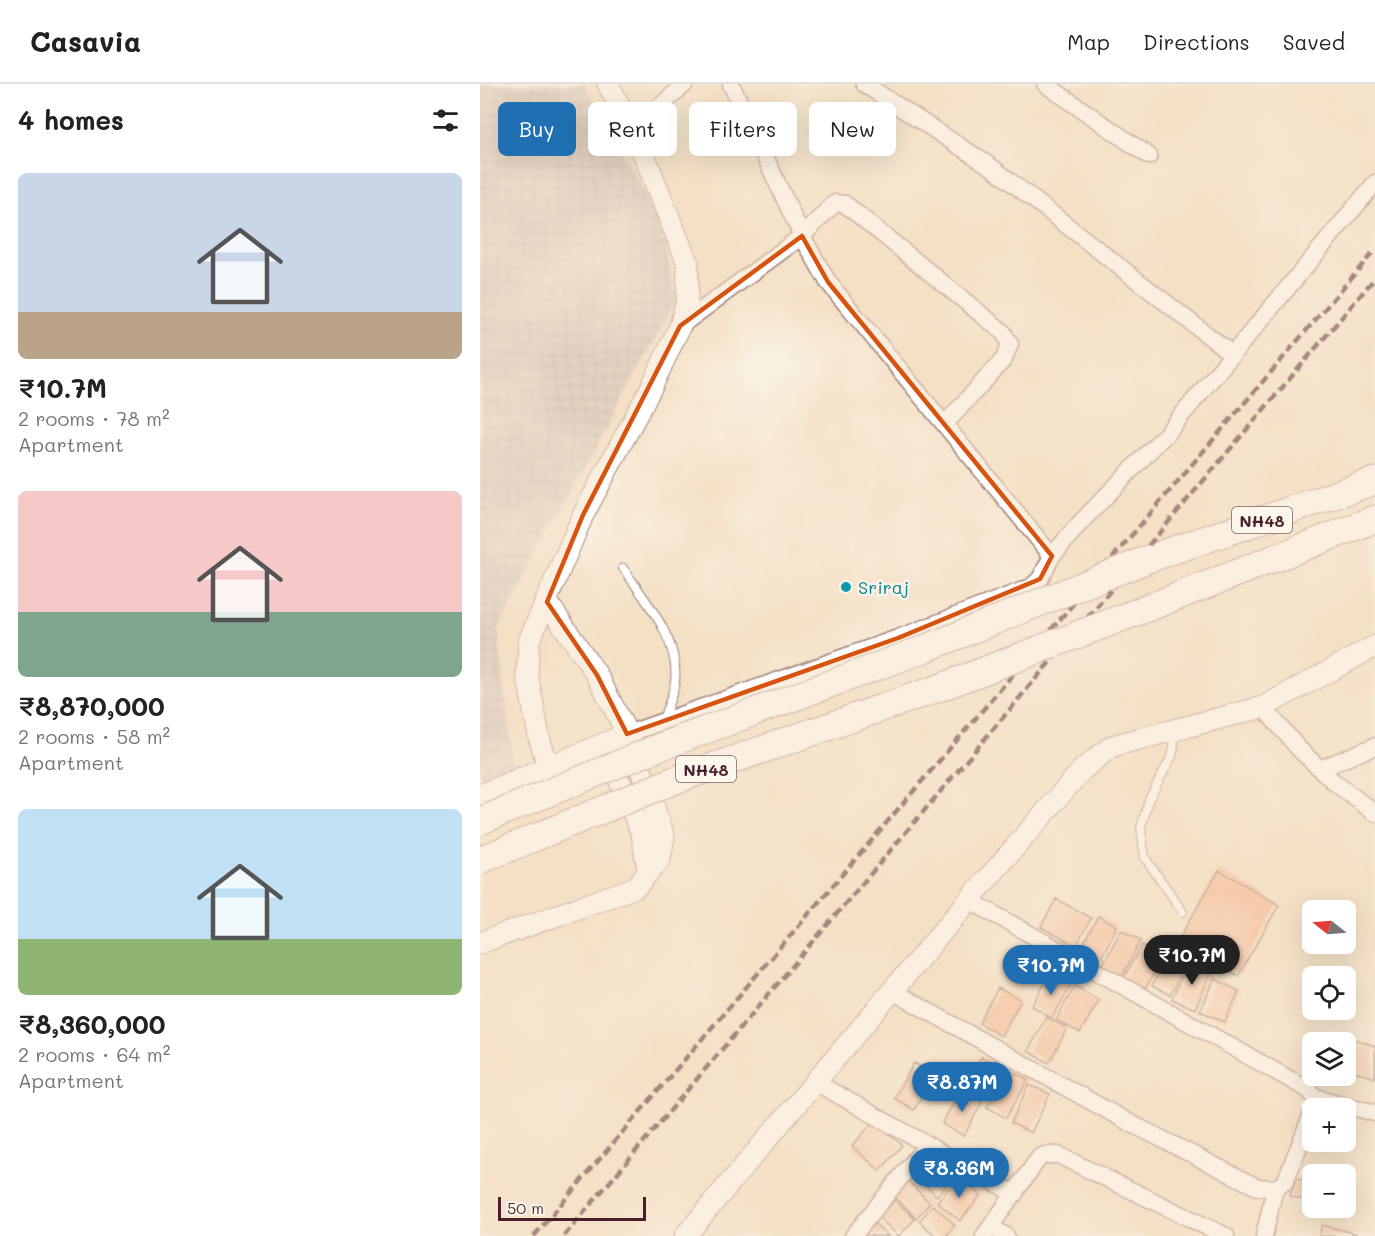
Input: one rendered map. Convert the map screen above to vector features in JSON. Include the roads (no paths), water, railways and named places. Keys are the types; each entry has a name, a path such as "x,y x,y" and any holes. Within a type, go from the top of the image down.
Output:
{"highway":[{"name":"NH48","path":"480,821 657,748 924,649 1148,559 1375,481"},
{"name":"NH48","path":"480,860 675,780 936,689 1375,519"}],"street":[{"path":"608,84 618,102"},
{"path":"665,102 685,84"},
{"path":"731,84 802,236 828,282 1052,556"},
{"path":"864,84 993,168 1233,355"},
{"path":"1045,84 1149,156"},
{"path":"548,766 538,737 527,673 529,641 583,515 652,386 680,326 687,300 688,264 644,156"},
{"path":"480,795 627,734 898,638 1031,587 1040,579 1052,556 1080,523 1167,433 1375,183"},
{"path":"680,326 802,236 835,203 845,204 1003,332 1010,344 1004,359 945,424"},
{"path":"480,943 636,887 660,858 664,836 627,734 597,675 547,602"},
{"path":"686,1236 969,900 1083,769 1112,746 1263,707 1375,646"},
{"path":"1263,707 1299,749 1320,769 1375,813"},
{"path":"604,743 642,834 648,871"},
{"path":"1320,769 1375,746"},
{"path":"969,900 1309,1090 1312,1098"},
{"path":"892,991 1128,1122 1257,1187 1275,1188 1285,1182 1302,1137"},
{"path":"815,1082 1015,1194"},
{"path":"1356,1111 1375,1113"},
{"path":"853,1236 926,1146"},
{"path":"994,1233 1015,1194 1039,1158 1045,1155 1058,1155 1226,1236"},
{"path":"1264,1236 1275,1188"}],"lane":[{"path":"623,568 665,629 672,654 675,681 662,722"},
{"path":"1174,730 1172,756 1149,798 1141,828 1145,858 1184,912"}],"railway":[{"path":"534,1236 1375,250"},
{"path":"564,1236 1375,278"}],"place":[{"name":"Sriraj","path":"846,587"}]}
